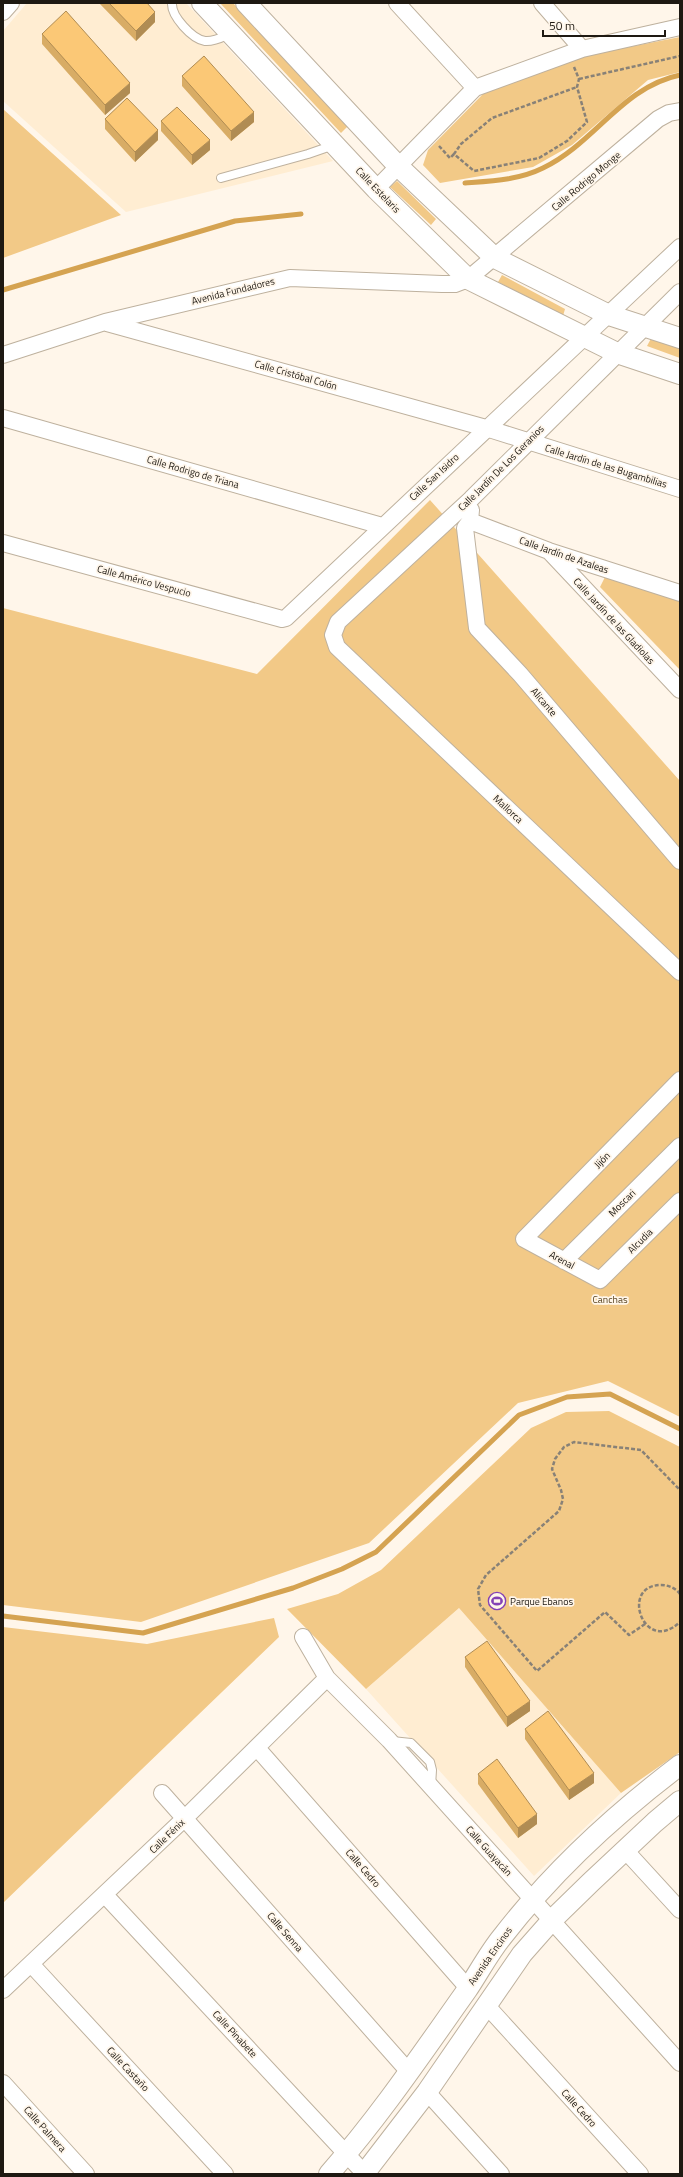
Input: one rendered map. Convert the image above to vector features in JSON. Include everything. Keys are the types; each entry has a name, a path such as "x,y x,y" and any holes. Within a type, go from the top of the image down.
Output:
{"street":[{"path":"3,12 11,3"},
{"name":"Calle Estelaris","path":"202,3 376,188 468,279 584,338 617,353 680,374"},
{"path":"246,3 399,167 495,258 609,315 680,338"},
{"path":"397,3 476,88"},
{"path":"542,3 582,48"},
{"path":"376,188 399,167 476,88 582,48 680,27"},
{"name":"Calle Rodrigo Monge","path":"468,279 495,258 658,119 669,113 680,111"},
{"path":"584,338 680,248"},
{"name":"Avenida Fundadores","path":"3,355 105,322 298,277 442,284 455,284 468,279"},
{"name":"Calle Jardín De Los Geranios","path":"337,647 333,635 338,622 471,499 680,292"},
{"name":"Calle Cristóbal Colón","path":"105,322 486,428"},
{"name":"Calle San Isidro","path":"286,618 486,428 584,338"},
{"name":"Calle Rodrigo de Triana","path":"3,418 382,526"},
{"name":"Calle Jardín de las Bugambilias","path":"486,428 680,489"},
{"path":"470,521 471,499"},
{"name":"Calle Jardín de Azaleas","path":"470,521 549,551 680,593"},
{"name":"Alicante","path":"470,521 465,528 478,628 520,674 680,861"},
{"name":"Calle Américo Vespucio","path":"3,543 282,619 286,618"},
{"name":"Calle Jardín de las Gladiolas","path":"549,551 680,690"},
{"name":"Mallorca","path":"337,647 680,972"},
{"name":"Jijón","path":"524,1239 680,1080"},
{"name":"Moscari","path":"564,1261 680,1146"},
{"name":"Alcudia","path":"600,1280 680,1201"},
{"name":"Arenal","path":"524,1239 600,1280"},
{"name":"Calle Guayacán","path":"303,1637 327,1678 389,1740 680,2063"},
{"name":"Calle Fénix","path":"3,1990 185,1818 327,1678"},
{"name":"Calle Cedro","path":"257,1748 468,1988"},
{"name":"Avenida Encinos","path":"329,2174 347,2154 409,2072 502,1938 533,1900 569,1861 635,1799 680,1765"},
{"name":"Calle Senna","path":"162,1793 409,2072"},
{"path":"364,2174 427,2092 522,1954 552,1920 625,1850 680,1802"},
{"path":"625,1850 680,1910"},
{"name":"Calle Pinabete","path":"105,1895 364,2174"},
{"name":"Calle Castaño","path":"31,1964 225,2174"},
{"name":"Calle Cedro","path":"487,2006 640,2174"},
{"name":"Calle Palmera","path":"3,2083 86,2174"},
{"path":"427,2092 501,2174"}],"lane":[{"path":"172,3 174,14 196,37 210,41 230,34"},
{"path":"221,178 308,154 334,144"}],"path":[{"path":"454,154 474,171 539,158 567,141 587,122 577,87 579,79 680,56"},
{"path":"450,158 461,144 492,118 577,87"},
{"path":"645,1624 629,1635 604,1612 538,1671 480,1605 478,1589 486,1575 559,1511 563,1500 561,1490 552,1469 555,1459 564,1447 574,1442 641,1450 680,1490"},
{"path":"679,1592 666,1585 658,1585 646,1591 639,1604 639,1611 645,1624 660,1631 668,1630 680,1622"}],"shaded area":[{"path":"27,3 186,3 333,161 126,212 3,101 3,31"},
{"path":"459,1608 621,1793 534,1876 366,1689"}],"green space":[{"path":"220,3 233,3 349,125 341,133"},
{"path":"680,37 680,72 648,80 572,145 533,167 440,183 423,165 428,150 484,93 583,56"},
{"path":"3,109 121,215 3,258"},
{"path":"397,181 436,219 431,225 390,187"},
{"path":"502,275 565,309 563,316 498,282"},
{"path":"654,333 680,342 680,358 647,346"},
{"name":"Canchas","path":"430,500 680,781 680,1417 608,1381 518,1403 369,1543 141,1622 3,1605 3,608 257,674"},
{"path":"605,577 680,600 680,670 600,587"},
{"name":"Parque Ebanos","path":"609,1411 680,1447 680,1752 621,1793 459,1608 366,1689 287,1609 338,1594 381,1570 531,1428 566,1412"},
{"path":"274,1618 279,1637 3,1903 3,1627 147,1644"}],"building":[{"path":"109,3 147,3 155,12 136,31"},
{"path":"66,11 130,83 105,105 42,34"},
{"path":"204,56 254,112 231,131 182,76"},
{"path":"127,98 158,130 135,152 105,119"},
{"path":"177,107 210,140 192,155 161,121"},
{"path":"487,1641 530,1701 507,1717 465,1657"},
{"path":"548,1711 594,1773 569,1790 525,1729"},
{"path":"497,1759 537,1814 518,1828 478,1774"}],"waterway":[{"path":"465,183 495,181 524,175 543,168 578,145 625,103 641,91 660,81 680,75"},
{"path":"3,290 235,221 301,214"},
{"path":"3,1616 143,1633 293,1588 342,1569 376,1552 519,1415 567,1397 610,1394 680,1429"}],"place":[{"name":"Parque Ebanos","path":"497,1601"}]}
